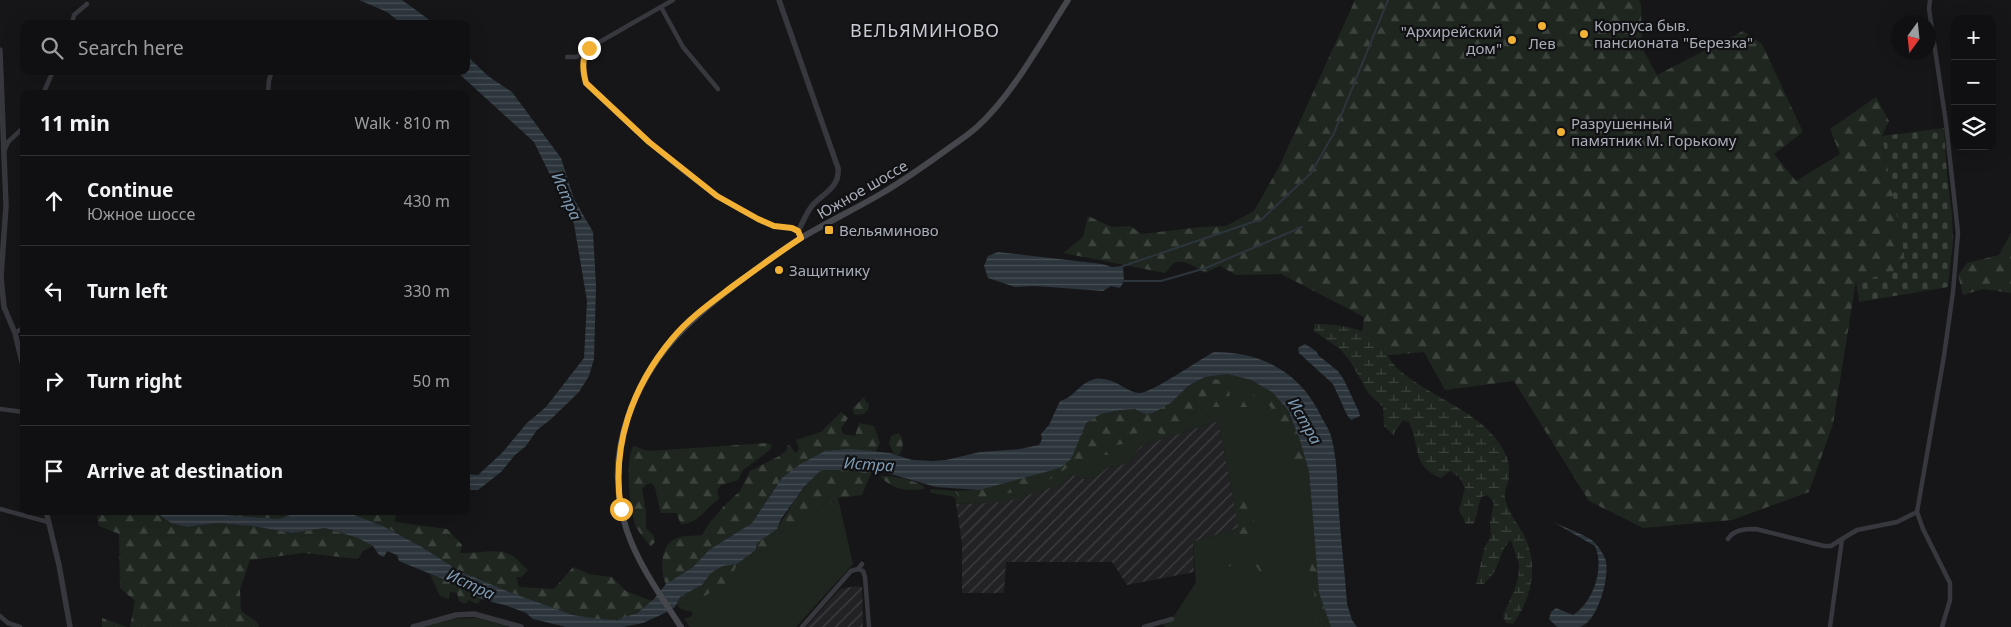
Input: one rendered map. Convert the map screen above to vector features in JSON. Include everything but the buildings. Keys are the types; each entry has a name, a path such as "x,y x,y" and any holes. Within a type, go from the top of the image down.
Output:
{"main road":[{"name":"Южное шоссе","path":"681,627 650,579 633,547 626,530 618,490 620,443 642,384 661,353 689,321 800,234 880,194 922,168 975,129 999,106 1068,0"}],"street":[{"path":"567,57 576,57 586,52 589,48 673,0"},
{"path":"586,52 583,73 586,83 649,142 717,196 743,212 774,226 792,228 800,234 813,205 836,184 839,175 779,0"},
{"path":"1930,0 1929,9 1946,122 1958,233 1953,292 1944,356 1918,512 1922,529 1950,583 1950,600 1942,627"},
{"path":"73,20 74,15 87,4"},
{"path":"661,7 684,47 718,89"},
{"path":"0,50 2,123 5,149 3,172 6,206 1,277 4,307 15,333 20,354"},
{"path":"45,90 52,75"},
{"path":"268,90 271,75"},
{"path":"5,149 8,142 20,131"},
{"path":"15,333 20,330"},
{"path":"0,409 20,412"},
{"path":"0,509 20,514"},
{"path":"1728,539 1735,532 1756,528 1824,546 1831,546 1857,530 1897,522 1918,512"},
{"path":"22,515 48,522"},
{"path":"47,515 70,627"},
{"path":"1830,627 1842,539"},
{"path":"858,569 862,564"},
{"path":"802,627 851,571 858,569 864,571 869,627"},
{"path":"413,627 456,615 474,614 521,627"},
{"path":"0,618 20,627"},
{"path":"1144,627 1161,624 1172,619"}],"shaded area":[{"path":"1218,421 1239,528 1193,542 1194,572 1127,585 1112,562 1006,562 1004,593 962,593 962,544 956,504 985,503 1066,476 1074,475 1081,479 1096,477 1108,467 1122,465 1141,446"},
{"path":"856,586 862,587 863,627 806,627 840,589"}],"green space":[{"path":"1355,0 1639,0 1641,4 1642,48 1657,75 1743,31 1762,44 1803,132 1774,154 1796,181 1840,154 1830,129 1876,97 1889,121 1882,136 1905,259 1892,274 1856,281 1833,424 1809,492 1732,520 1643,528 1589,501 1514,381 1445,390 1424,352 1359,358 1364,317 1281,274 1236,275 1220,266 1205,273 1190,264 1182,262 1174,263 1165,273 1063,253 1083,237 1088,216 1112,227 1130,226 1142,234 1226,226 1254,211 1280,165"},
{"path":"1944,128 1953,242 1948,287 1859,302 1856,280 1892,274 1905,259 1882,136"},
{"path":"2011,233 2011,293 1983,289 1963,295 1958,275 1967,263 1999,255"},
{"path":"1314,324 1343,326 1357,329 1370,335 1378,342 1396,367 1409,378 1470,416 1484,426 1496,439 1509,464 1509,479 1505,495 1506,503 1529,546 1531,558 1532,569 1529,592 1520,614 1513,624 1506,623 1503,616 1516,587 1519,574 1518,561 1511,540 1501,554 1492,575 1484,584 1476,584 1485,546 1491,537 1490,523 1494,503 1487,495 1481,497 1474,524 1466,524 1459,510 1465,488 1459,477 1450,471 1441,478 1425,468 1418,454 1409,422 1403,420 1393,435 1384,426 1383,407 1369,394 1350,361 1340,349 1314,331"},
{"path":"1227,374 1251,380 1272,392 1288,410 1309,471 1319,593 1331,627 1165,627 1163,624 1172,619 1196,582 1193,542 1239,528 1218,421 1141,446 1130,460 1122,465 1108,467 1096,477 1081,479 1074,475 1066,476 1062,484 1006,502 956,504 955,497 931,493 930,489 979,490 1086,423 1172,402 1188,386 1205,377"},
{"path":"1228,379 1230,400 1236,399 1240,387 1251,383 1254,395 1247,407 1213,407 1188,425 1181,433 1164,437 1156,431 1131,434 1122,438 1124,444 1115,445 1108,455 1091,454 1084,462 1080,459 1043,484 984,500 959,500 955,491 979,490 1060,468 1086,423 1101,414 1135,409 1145,414 1182,398 1196,385 1208,380"},
{"path":"1262,386 1281,403 1289,415 1301,440 1310,480 1305,478 1297,468 1293,449 1295,438 1290,429 1286,424 1277,425 1272,418 1271,407 1262,400"},
{"path":"864,397 866,402 869,403 868,410 863,414 855,415 852,409"},
{"path":"841,412 848,418 841,429 843,434 855,436 859,423 874,426 880,443 875,452 850,449 782,478 752,523 709,550 693,567 666,584 662,567 664,553 670,542 681,537 702,535 724,506 740,491 750,471 779,456 786,451 788,445 797,452 799,449 796,440 821,432"},
{"path":"899,433 903,444 899,455 894,454 889,443 891,436"},
{"path":"767,443 772,445 770,450 743,470 738,480 721,485 717,490 719,499 693,521 681,524 676,513 661,513 655,488 652,483 647,484 642,489 646,511 646,528 654,536 655,542 651,546 644,539 635,524 630,496 629,460 634,446 648,451"},
{"path":"833,469 858,472 872,471 862,495 838,498 826,506 821,505 814,513 784,532 777,529 797,498 814,477 821,470"},
{"path":"880,476 903,478 925,487 917,490 900,489 889,484"},
{"path":"1242,497 1248,509 1245,516 1248,520 1254,520 1257,535 1240,537 1233,500"},
{"path":"838,498 853,564 796,627 690,627 684,619 692,616 692,612 681,609 677,605 700,599 730,581 737,564 756,550 762,554 773,546 775,542 771,533 777,529 784,532 814,513 821,505 826,506"},
{"path":"97,515 160,515 171,523 187,527 217,523 252,526 292,533 325,528 358,538 373,546 363,551 358,559 304,553 250,560 240,590 241,611 257,622 259,627 130,627 135,601 120,588 119,534 99,526"},
{"path":"224,515 290,515 279,519"},
{"path":"351,515 396,515 395,522 447,529 462,545 460,553 498,551 509,554 528,570 521,577 516,577 519,587 554,589 573,567 589,574 612,577 626,591 652,601 626,618 597,620 580,616 545,605 470,576 389,529"},
{"path":"771,533 775,542 773,546 762,554 757,552 757,543"},
{"path":"1316,550 1319,593 1331,627 1318,627 1316,624 1317,605 1309,574 1313,551"},
{"path":"1238,556 1241,565 1221,567 1223,561"},
{"path":"1279,559 1279,574 1262,574 1252,561"},
{"path":"737,564 730,581 700,599 677,605 681,596 702,585 711,573 723,566"},
{"path":"430,574 460,586 481,599 478,604 469,600 465,604 459,601 457,593 450,592 449,599 440,596"},
{"path":"102,618 127,627 102,627"},
{"path":"476,618 510,627 418,627 447,619"}],"water":[{"path":"359,0 402,0 430,20 397,20 387,12"},
{"name":"Истра","path":"470,59 488,76 512,92 561,158 574,199 593,232 596,286 594,359 589,376 579,392 537,430 526,446 515,455 501,472 478,490 470,490 470,474 478,475 502,453 527,423 546,407 584,358 587,301 574,224 534,142 460,75 470,75"},
{"path":"998,252 1102,264 1112,267 1123,266 1124,281 1120,288 1111,286 1103,291 1035,286 1015,287 988,278 984,266 988,256"},
{"path":"1305,344 1316,351 1319,356 1338,371 1360,416 1351,420 1333,384 1299,353 1298,348"},
{"name":"Истра","path":"1214,352 1232,353 1263,361 1291,376 1302,387 1328,428 1331,437 1337,476 1347,604 1352,620 1357,627 1331,627 1319,593 1309,471 1299,437 1288,410 1272,392 1251,380 1227,374 1205,377 1188,386 1172,402 1153,413 1145,414 1135,409 1101,414 1086,423 1071,459 1060,468 979,490 936,487 880,471 864,473 850,470 821,470 805,486 781,519 777,529 757,543 756,550 737,564 723,566 711,573 702,585 681,596 675,607 665,613 643,623 623,627 566,627 533,619 526,613 481,599 460,586 399,561 397,555 387,551 384,557 379,555 373,546 358,538 325,528 292,533 252,526 217,523 187,527 171,523 160,515 224,515 279,519 290,515 354,515 383,526 422,547 459,571 512,593 573,615 617,620 637,613 654,599 666,584 693,567 709,550 752,523 782,478 799,465 825,451 850,449 890,453 912,460 932,461 946,460 980,452 1020,449 1039,445 1042,439 1041,434 1049,425 1060,401 1069,397 1085,383 1095,379 1108,380 1139,393 1145,392"},
{"path":"1553,522 1591,539 1600,549 1605,560 1606,578 1601,599 1592,617 1580,627 1557,627 1549,619 1551,612 1556,608 1573,615 1586,602 1598,574 1598,555 1595,546"}],"waterway":[{"path":"1123,266 1262,219 1311,173 1334,133 1388,0"},
{"path":"1124,281 1161,281 1206,268 1302,227"}],"place":[{"name":"Лев","path":"1542,26"},
{"name":"Корпуса быв. пансионата \"Березка\"","path":"1584,34"},
{"name":"\"Архирейский дом\"","path":"1512,40"},
{"name":"Разрушенный памятник М. Горькому","path":"1561,132"},
{"name":"Вельяминово","path":"829,230"},
{"name":"Защитнику","path":"779,270"}],"district":[{"name":"ВЕЛЬЯМИНОВО","path":"925,30"}],"route":[{"path":"589,48 586,52 583,73 586,83 649,142 717,196 743,212 774,226 792,228 798,231 801,238 712,302 672,338 661,353 642,384 625,425 620,443 618,490 621,509"}]}
